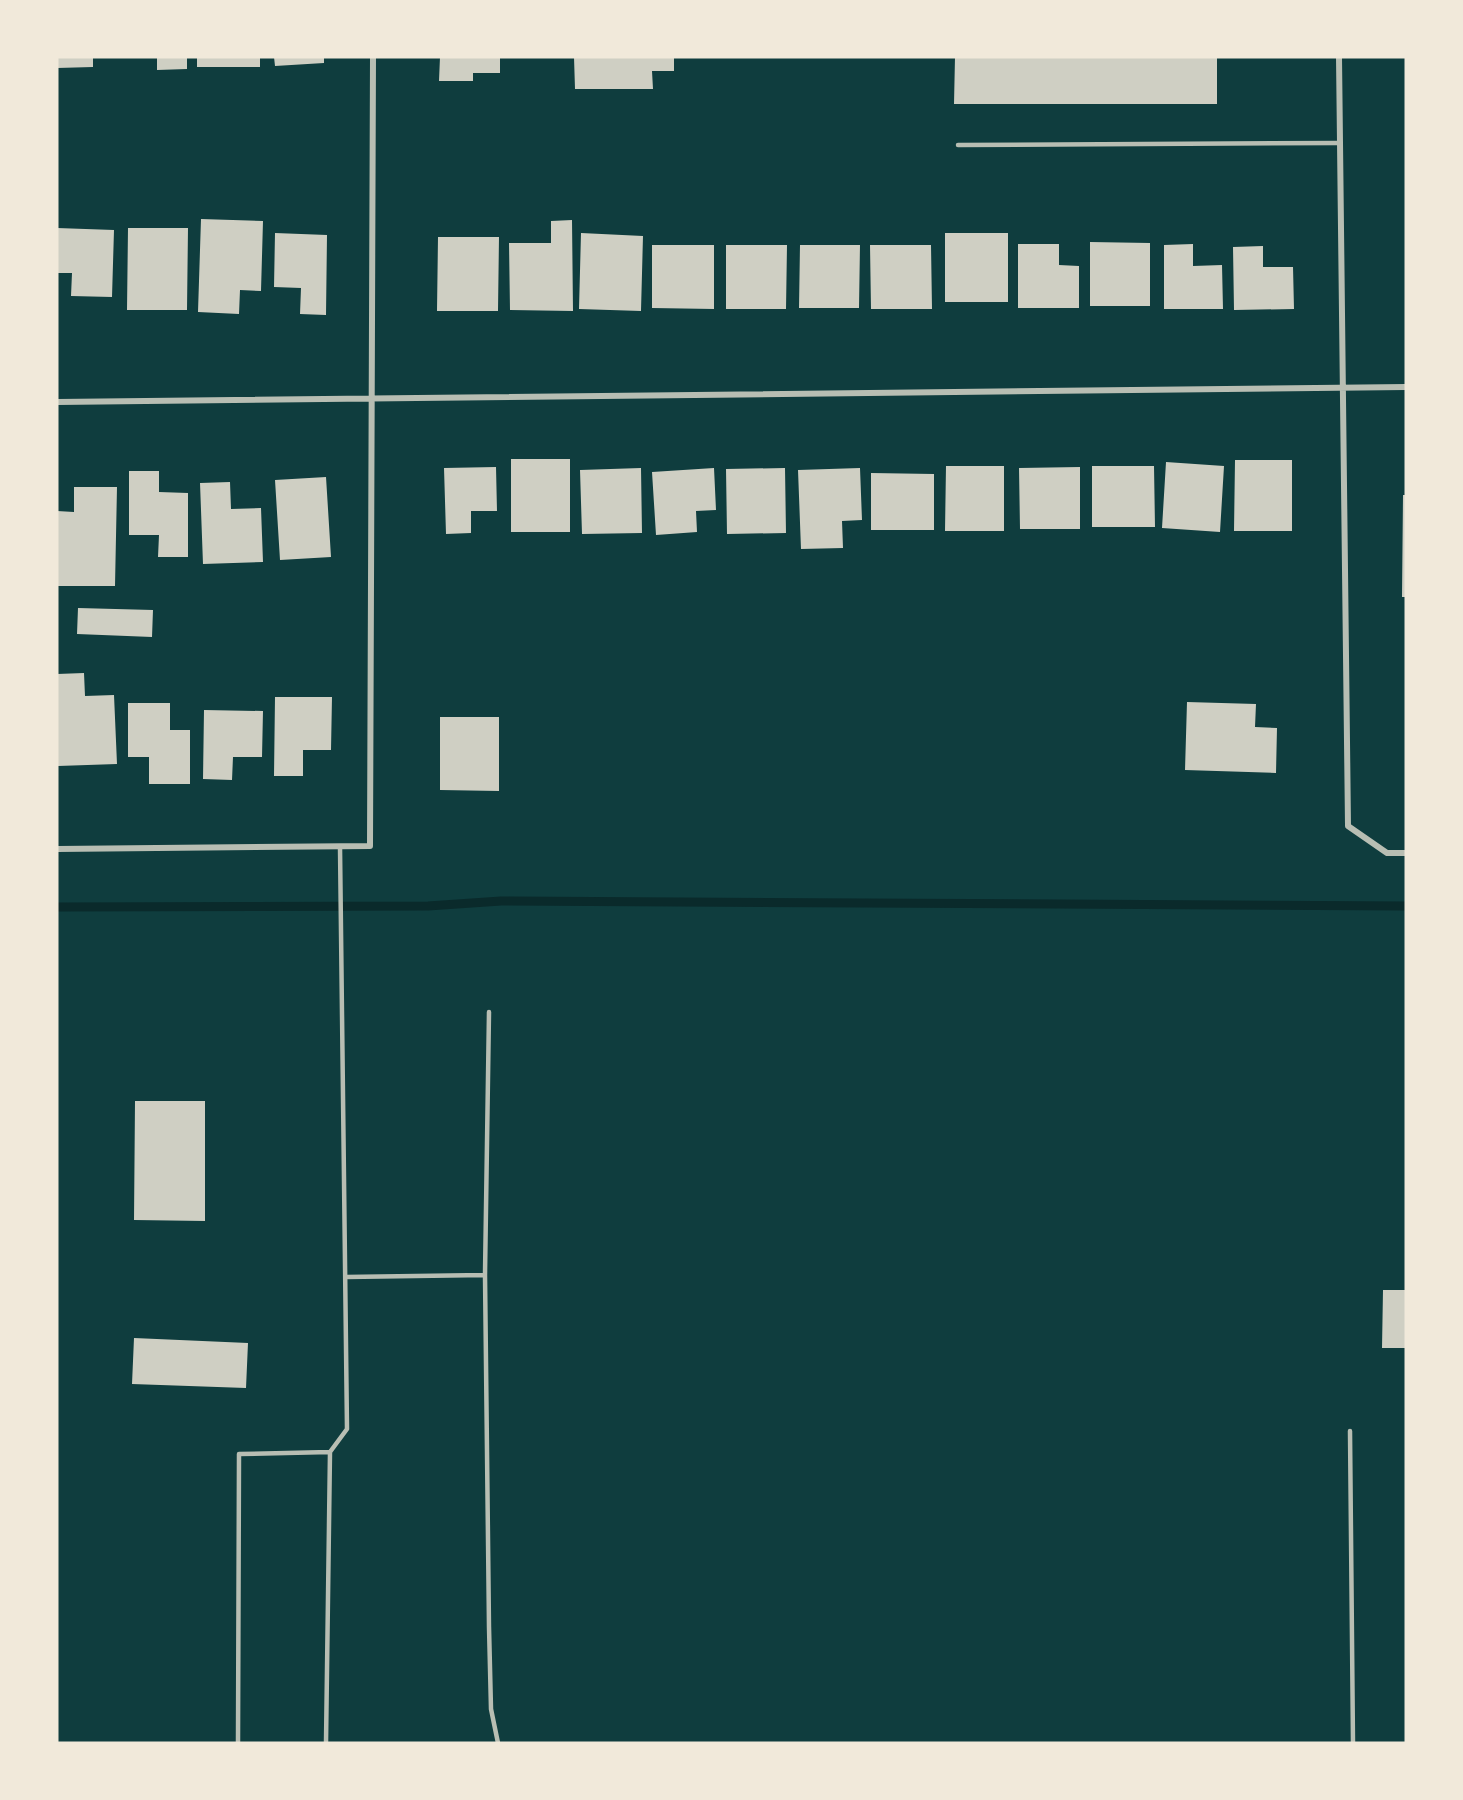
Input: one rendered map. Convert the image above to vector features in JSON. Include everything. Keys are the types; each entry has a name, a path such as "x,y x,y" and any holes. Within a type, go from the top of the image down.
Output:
{"street":[{"path":"57,849 370,846 374,57"},
{"path":"1339,57 1348,826 1387,853 1406,853"},
{"path":"57,402 1406,387"}],"lane":[{"path":"958,145 1340,143"},
{"path":"326,1743 330,1452 347,1429 340,847"},
{"path":"489,1012 485,1275 489,1627 491,1709 498,1743"},
{"path":"346,1277 485,1275"},
{"path":"1350,1431 1353,1743"},
{"path":"238,1743 239,1454 330,1452"}],"building":[{"path":"57,57 93,57 93,67 57,68"},
{"path":"157,57 187,57 187,69 157,70"},
{"path":"197,57 260,57 260,67 197,67"},
{"path":"274,57 324,57 324,63 275,66"},
{"path":"440,57 500,57 500,73 473,73 473,81 439,81"},
{"path":"574,57 674,57 674,71 652,71 653,89 575,89"},
{"path":"955,57 1217,57 1217,104 954,104"},
{"path":"201,219 263,221 261,291 240,290 239,314 198,312"},
{"path":"572,220 573,311 510,310 509,243 551,243 551,221"},
{"path":"57,228 114,230 112,297 71,296 72,273 57,273"},
{"path":"128,228 188,228 187,310 127,310"},
{"path":"275,233 327,235 326,315 300,314 301,288 274,287"},
{"path":"581,233 643,236 641,311 579,309"},
{"path":"945,233 1008,233 1008,302 945,302"},
{"path":"438,237 499,237 498,311 437,311"},
{"path":"1090,242 1150,243 1150,306 1090,306"},
{"path":"1018,244 1059,244 1059,265 1079,266 1079,308 1018,308"},
{"path":"1193,244 1193,266 1222,265 1223,309 1164,309 1164,245"},
{"path":"652,245 714,245 714,309 652,308"},
{"path":"726,245 787,245 786,309 726,309"},
{"path":"800,245 860,245 859,308 799,308"},
{"path":"870,245 931,245 932,309 871,309"},
{"path":"1263,246 1263,267 1293,267 1294,309 1234,310 1233,247"},
{"path":"511,459 570,459 570,532 511,532"},
{"path":"1235,460 1292,460 1292,531 1234,531"},
{"path":"1166,462 1224,466 1220,532 1162,528"},
{"path":"946,466 1004,466 1004,531 945,531"},
{"path":"1092,466 1154,466 1155,527 1092,527"},
{"path":"496,467 497,511 471,511 471,533 446,534 444,468"},
{"path":"1080,467 1080,529 1020,529 1019,468"},
{"path":"641,468 642,533 582,534 580,470"},
{"path":"714,468 716,510 696,511 697,532 656,535 652,472"},
{"path":"785,468 786,533 727,534 726,469"},
{"path":"860,468 862,520 842,521 843,548 801,549 798,470"},
{"path":"129,471 159,471 159,492 188,493 188,557 158,557 159,535 129,535"},
{"path":"871,473 934,474 934,530 871,530"},
{"path":"326,477 331,557 280,560 275,480"},
{"path":"230,482 231,509 261,508 263,562 203,564 200,483"},
{"path":"74,487 117,487 115,586 57,586 57,511 74,512"},
{"path":"1403,495 1406,495 1406,597 1402,597"},
{"path":"78,608 153,610 152,637 77,634"},
{"path":"84,673 85,696 114,695 117,764 58,766 57,674"},
{"path":"275,697 332,697 331,750 303,750 303,776 274,776"},
{"path":"1187,702 1256,704 1255,727 1277,728 1276,773 1185,770"},
{"path":"128,703 170,703 170,730 190,730 190,784 149,784 149,757 128,757"},
{"path":"204,710 263,711 262,757 233,757 232,780 203,779"},
{"path":"440,717 499,717 499,791 440,790"},
{"path":"135,1101 205,1101 205,1221 134,1220"},
{"path":"1383,1290 1406,1290 1406,1348 1382,1348"},
{"path":"134,1338 248,1343 246,1388 132,1384"}],"waterway":[{"path":"57,907 428,906 501,901 1406,906"}]}
